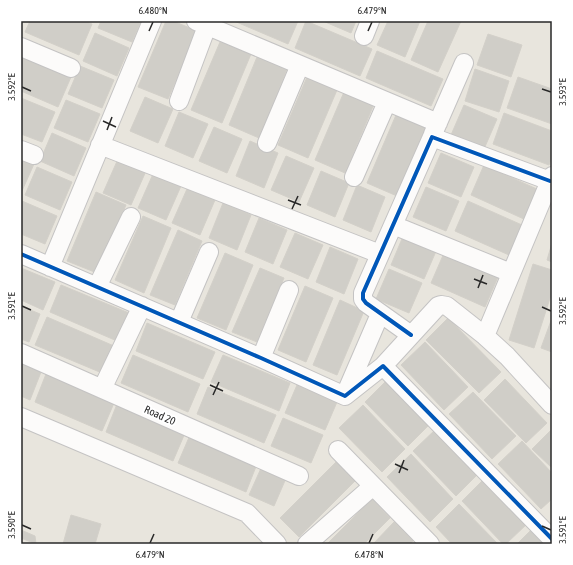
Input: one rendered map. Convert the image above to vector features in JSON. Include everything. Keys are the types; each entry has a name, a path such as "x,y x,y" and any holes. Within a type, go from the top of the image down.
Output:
{"street":[{"path":"50,267 152,21"},
{"path":"179,101 201,23 387,102 435,130 551,179 485,336"},
{"path":"21,47 71,68"},
{"path":"411,335 380,314 362,299 380,254 464,63"},
{"path":"267,142 300,65"},
{"path":"354,177 387,102"},
{"path":"100,145 380,254"},
{"path":"97,287 131,217"},
{"path":"393,225 511,273"},
{"path":"178,322 209,252"},
{"path":"21,254 345,396"},
{"path":"261,358 289,290"},
{"path":"345,396 383,366 438,306 441,305 447,306 485,336 507,356 552,405"},
{"path":"102,389 142,306"},
{"path":"345,396 380,314"},
{"name":"Road 20","path":"21,353 299,476"},
{"path":"507,356 552,390"},
{"path":"383,366 552,539"},
{"path":"21,417 247,513 277,544"},
{"path":"338,450 427,543"},
{"path":"307,544 373,486"}],"building":[{"path":"30,21 84,21 92,24 79,55 25,32"},
{"path":"101,21 141,21 132,42 98,28"},
{"path":"166,21 173,21 197,31 168,99 138,87"},
{"path":"234,21 298,21 288,44"},
{"path":"306,21 372,49 360,76 295,48"},
{"path":"323,21 356,21 351,33"},
{"path":"388,21 420,21 405,57 377,45"},
{"path":"428,21 461,21 438,72 411,60"},
{"path":"95,33 129,48 117,76 83,61"},
{"path":"488,34 522,45 511,77 477,65"},
{"path":"220,42 251,54 222,123 191,110"},
{"path":"377,51 443,79 431,106 366,78"},
{"path":"21,55 71,77 58,107 21,91"},
{"path":"257,57 287,69 259,138 229,125"},
{"path":"80,66 114,80 102,108 68,94"},
{"path":"475,69 509,81 499,112 465,101"},
{"path":"307,77 337,90 308,158 278,145"},
{"path":"518,77 552,89 552,124 507,108"},
{"path":"344,92 374,104 345,173 315,160"},
{"path":"145,97 173,109 158,143 130,131"},
{"path":"21,98 55,112 42,142 21,134"},
{"path":"66,100 100,114 88,142 54,128"},
{"path":"464,105 497,119 484,149 451,135"},
{"path":"179,112 208,124 193,158 165,146"},
{"path":"504,113 552,131 552,156 549,165 493,144"},
{"path":"396,115 426,127 397,196 367,183"},
{"path":"214,127 242,139 227,173 199,161"},
{"path":"52,133 86,148 74,176 40,161"},
{"path":"250,141 278,153 264,188 236,176"},
{"path":"441,153 474,167 461,197 428,183"},
{"path":"286,156 314,168 299,202 271,190"},
{"path":"21,158 34,164 21,193"},
{"path":"118,159 146,171 131,205 103,193"},
{"path":"484,165 539,190 526,220 471,195"},
{"path":"37,167 72,182 60,210 25,195"},
{"path":"321,171 349,183 335,217 307,205"},
{"path":"153,174 181,186 166,220 138,208"},
{"path":"357,185 385,197 371,232 343,220"},
{"path":"426,187 459,201 446,231 413,217"},
{"path":"187,189 215,200 200,235 172,223"},
{"path":"96,192 126,205 97,273 67,261"},
{"path":"22,201 57,216 45,244 21,234"},
{"path":"468,201 522,225 509,255 455,231"},
{"path":"223,203 251,215 237,250 209,238"},
{"path":"143,216 171,228 144,293 115,280"},
{"path":"259,218 287,230 273,264 245,252"},
{"path":"178,230 202,241 175,305 150,295"},
{"path":"295,233 323,245 308,279 280,267"},
{"path":"404,234 437,249 424,279 391,265"},
{"path":"552,243 552,262 547,260"},
{"path":"330,247 358,259 344,294 316,282"},
{"path":"225,253 253,265 226,330 197,318"},
{"path":"444,253 498,277 485,307 431,283"},
{"path":"533,264 552,270 552,292 534,348 509,340"},
{"path":"21,268 55,282 43,310 21,300"},
{"path":"260,268 284,278 257,342 232,332"},
{"path":"389,269 422,283 409,313 376,299"},
{"path":"61,285 129,313 117,341 50,312"},
{"path":"305,286 333,298 306,362 278,350"},
{"path":"340,300 364,311 337,375 313,365"},
{"path":"21,306 40,314 29,342 21,339"},
{"path":"47,317 114,346 102,373 35,345"},
{"path":"448,318 501,372 479,393 426,340"},
{"path":"552,318 552,352 541,348"},
{"path":"147,323 215,352 203,379 136,351"},
{"path":"425,342 468,387 444,410 401,365"},
{"path":"133,355 200,384 188,412 121,383"},
{"path":"223,355 290,383 279,411 211,382"},
{"path":"21,363 41,372 30,400 21,396"},
{"path":"46,374 114,403 102,431 35,402"},
{"path":"388,379 431,423 408,446 365,402"},
{"path":"505,379 547,423 526,443 484,400"},
{"path":"297,385 337,402 325,430 285,413"},
{"path":"208,387 276,415 264,443 197,414"},
{"path":"473,392 516,436 492,459 449,414"},
{"path":"117,404 185,433 173,461 106,432"},
{"path":"363,405 405,449 382,472 339,428"},
{"path":"283,418 323,435 311,463 271,446"},
{"path":"437,428 479,473 456,496 413,451"},
{"path":"552,429 552,468 532,449"},
{"path":"190,435 257,464 246,492 178,463"},
{"path":"522,441 552,473 552,499 541,509 498,464"},
{"path":"411,454 453,499 430,522 387,477"},
{"path":"336,462 355,481 299,537 280,518"},
{"path":"262,466 287,476 274,506 249,495"},
{"path":"485,478 528,523 506,544 503,544 462,501"},
{"path":"372,499 390,518 364,544 327,544"},
{"path":"459,504 498,544 452,544 436,527"},
{"path":"71,515 101,524 95,544 63,544"},
{"path":"394,522 413,541 410,544 373,544"},
{"path":"534,527 550,544 517,544"},
{"path":"21,530 35,536 36,544 21,538"}],"cycle path":[{"path":"411,335 366,303 363,299 363,293 432,137 550,181"},
{"path":"21,254 345,396 383,366 552,539"}]}
